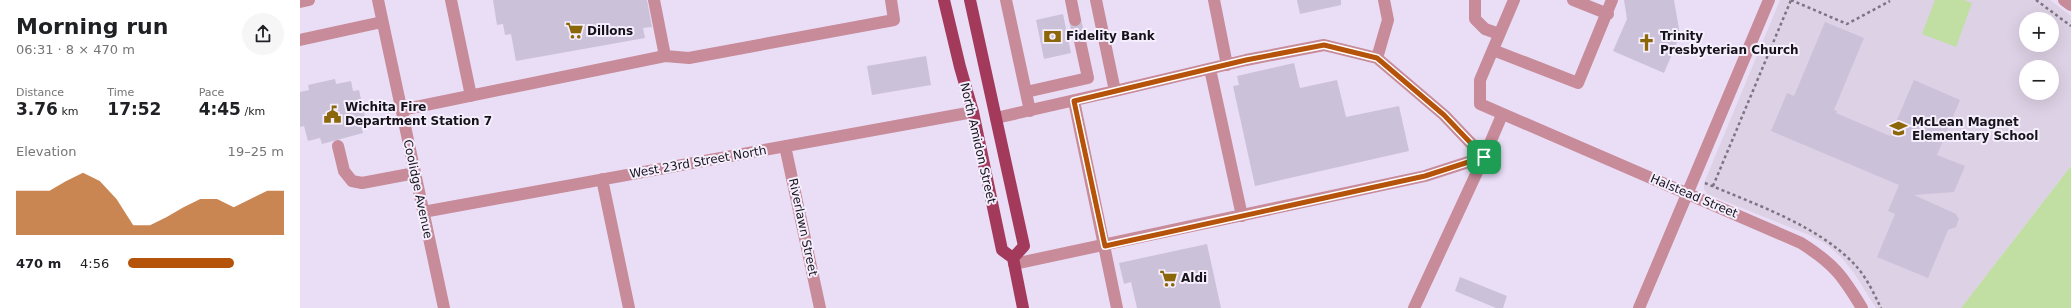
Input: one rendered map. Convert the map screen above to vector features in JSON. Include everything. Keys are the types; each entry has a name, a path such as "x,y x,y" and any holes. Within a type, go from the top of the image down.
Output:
{"main road":[{"name":"North Amidon Street","path":"944,0 960,67 973,112 1002,250 1013,261 1023,308"},
{"name":"North Amidon Street","path":"970,0 1024,246 1013,261"}],"street":[{"path":"300,2 309,0"},
{"name":"Coolidge Avenue","path":"378,0 444,308"},
{"path":"451,0 470,96"},
{"path":"654,0 665,56"},
{"path":"401,110 665,56 689,58 894,20 891,0"},
{"path":"1006,0 1030,111"},
{"path":"1071,0 1075,20"},
{"path":"1096,0 1115,91"},
{"path":"1214,0 1227,65"},
{"path":"1377,58 1388,20 1384,0"},
{"path":"1475,0 1475,19 1484,29 1500,34"},
{"path":"1514,0 1493,50 1578,83 1608,14 1612,0"},
{"path":"1573,0 1608,14"},
{"path":"1639,308 1769,0"},
{"path":"2064,0 2071,5"},
{"path":"300,40 382,22"},
{"path":"1026,92 1088,78 1080,41"},
{"path":"996,118 1227,65 1324,45 1377,58 1444,115 1484,157"},
{"name":"Halstead Street","path":"1493,50 1480,80 1480,104 1502,115 1797,241 1824,258 1843,277 1862,308"},
{"path":"1210,69 1242,216"},
{"path":"1074,101 1117,308"},
{"name":"West 23rd Street North","path":"423,212 973,112"},
{"path":"1414,308 1502,115"},
{"path":"338,146 344,171 352,181 362,183 415,173"},
{"name":"Riverlawn Street","path":"785,146 820,308"},
{"path":"1013,261 1105,246 1425,176 1484,157"},
{"path":"602,179 629,308"}],"path":[{"path":"1713,186 1791,0 1847,24 1890,1"},
{"path":"2036,0 2071,26"}],"shaded area":[{"name":"McLean Magnet Elementary School","path":"1780,0 2050,0 2071,16 2071,166 1961,308 1876,308 1854,273 1842,258 1826,244 1809,235 1707,194 1704,189 1704,183"}],"green space":[{"path":"1935,0 1964,0 1972,3 1956,47 1922,34"},
{"path":"2071,166 2071,308 1961,308"}],"building":[{"name":"Dillons","path":"493,0 647,0 652,27 643,28 645,38 516,61 511,34 505,35 503,24 497,25"},
{"path":"1297,0 1341,0 1341,5 1300,14"},
{"name":"Trinity Presbyterian Church","path":"1624,0 1674,0 1680,35 1664,73 1613,51 1627,19"},
{"name":"Fidelity Bank","path":"1063,14 1071,53 1044,59 1036,20"},
{"path":"1825,22 1864,38 1834,110 1837,111 1836,113 1890,136 1914,80 1960,100 1937,155 1965,166 1954,192 1914,195 1956,214 1959,219 1956,227 1948,230 1928,278 1877,257 1895,214 1888,211 1899,185 1771,131 1787,93 1794,96"},
{"path":"926,56 931,85 872,95 867,66"},
{"path":"1294,63 1300,88 1337,80 1346,117 1399,106 1409,151 1255,186 1233,86 1239,85 1237,76"},
{"name":"Wichita Fire Department Station 7","path":"335,79 336,84 351,81 353,91 359,90 365,117 359,118 363,133 322,144 320,138 308,141 304,126 300,127 300,92 309,90 308,85"},
{"name":"Aldi","path":"1207,244 1221,308 1137,308 1131,282 1124,284 1119,263"},
{"path":"1460,277 1507,296 1503,308 1496,308 1455,291"}],"tunnel":[{"path":"1075,20 1080,41"}],"place":[{"name":"Dillons","path":"574,31"},
{"name":"Fidelity Bank","path":"1053,36"},
{"name":"Trinity Presbyterian Church","path":"1647,43"},
{"name":"Wichita Fire Department Station 7","path":"332,114"},
{"name":"McLean Magnet Elementary School","path":"1899,129"},
{"name":"Aldi","path":"1168,278"}],"route":[{"path":"1324,45 1377,58 1444,115 1484,157 1460,163 1425,176 1105,246 1074,101 1246,60 1324,45"}]}
